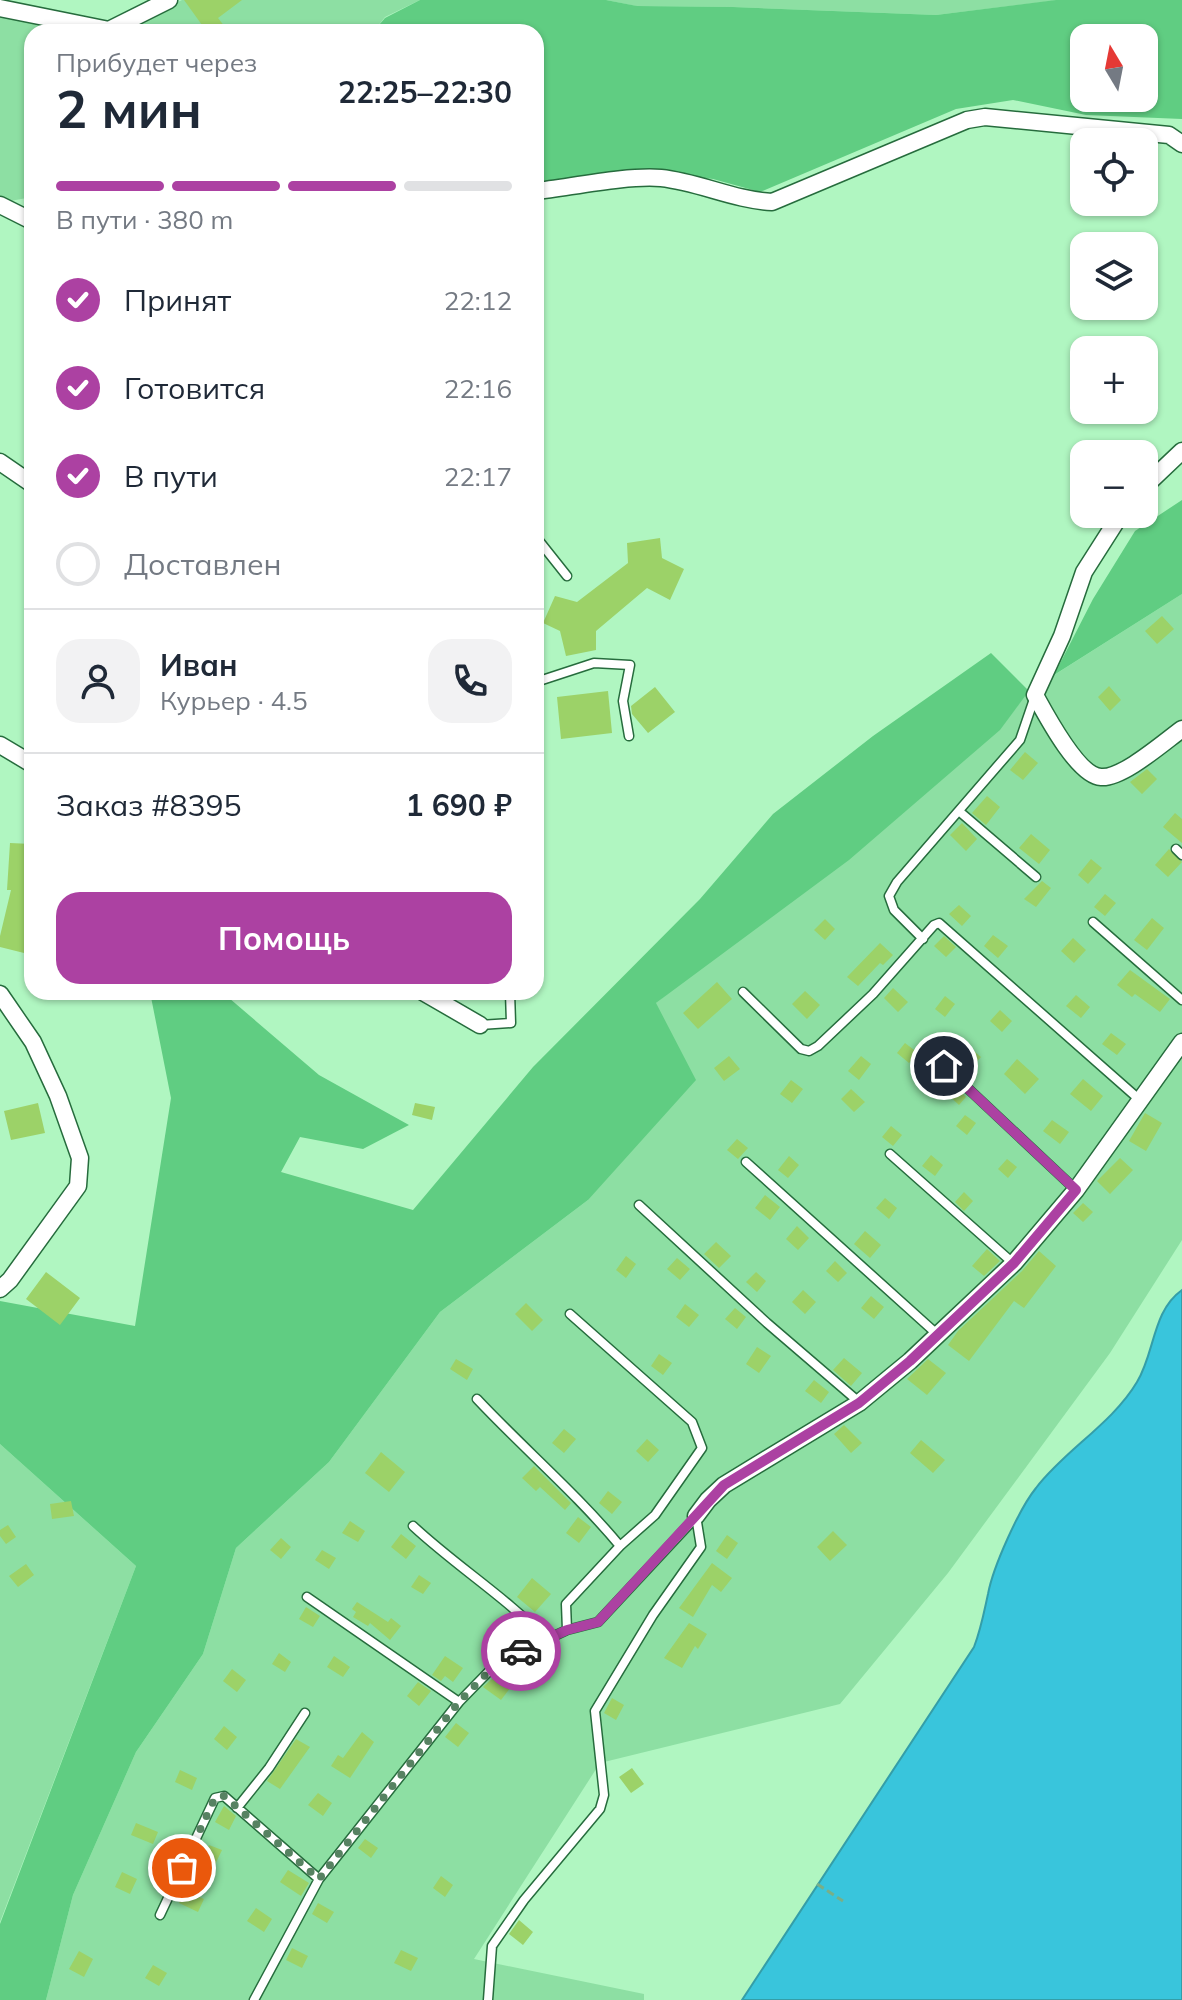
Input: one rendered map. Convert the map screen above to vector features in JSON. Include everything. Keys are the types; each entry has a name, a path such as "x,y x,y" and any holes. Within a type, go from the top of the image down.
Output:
{"street":[{"path":"121,24 169,0"},
{"path":"0,8 79,24"},
{"path":"544,190 658,178 695,184 750,201 772,202 967,120 985,117 1169,135 1182,144"},
{"path":"0,205 24,217"},
{"path":"1158,474 1182,451"},
{"path":"0,462 24,478"},
{"path":"1112,528 1084,572 1062,636 1035,695 1065,747 1094,775 1103,778 1121,772 1182,729"},
{"path":"0,745 24,759"},
{"path":"0,994 33,1042 58,1096 80,1158 78,1186 10,1280 0,1289"},
{"path":"437,1000 480,1025"},
{"path":"696,1516 724,1485 859,1403 938,1335 1014,1263 1076,1190 1182,1042"}],"lane":[{"path":"544,547 567,576"},
{"path":"544,679 594,663 630,665 623,701 629,736"},
{"path":"923,939 894,910 889,896 897,882 1020,740 1035,695"},
{"path":"960,812 1036,877"},
{"path":"1093,922 1182,1000"},
{"path":"743,992 801,1049 809,1051 873,994 939,923 1142,1101"},
{"path":"480,1025 511,1023 510,1000"},
{"path":"944,1066 1076,1190"},
{"path":"890,1154 1014,1263"},
{"path":"746,1162 938,1335"},
{"path":"639,1205 859,1403"},
{"path":"567,1630 566,1604 620,1546 655,1515 702,1448 692,1422 570,1314"},
{"path":"477,1399 525,1450 591,1511 620,1546"},
{"path":"254,2000 319,1879 459,1702 498,1662 567,1630 598,1622 696,1516"},
{"path":"488,2000 492,1946 524,1900 600,1809 604,1795 595,1711 653,1615 701,1547 696,1516"},
{"path":"413,1526 451,1561 527,1619 547,1640"},
{"path":"307,1597 459,1702"},
{"path":"237,1808 269,1768 305,1713"},
{"path":"160,1915 215,1798 224,1796 319,1879"}],"path":[{"path":"817,1884 843,1901"}],"green space":[{"path":"182,0 420,0 385,17 379,24 112,24 148,17"},
{"path":"420,0 606,0 637,6 936,15 1056,0 1182,0 1182,119 1071,112 1158,112 1158,24 1070,24 1070,112 1013,100 956,109 760,192 713,179 629,169 568,182 544,184 544,24 380,24 385,18"},
{"path":"606,0 1060,0 936,15 636,6"},
{"path":"0,13 60,24 24,24 24,198 5,202 0,198"},
{"path":"1182,500 1182,594 1054,675 1093,599 1135,531 1158,528 1158,516"},
{"path":"1182,594 1182,1240 1110,1353 948,1573 840,1704 600,1763 474,1959 644,1994 644,2000 46,2000 73,1895 136,1752 203,1654 236,1548 329,1462 440,1312 588,1200 656,1003 999,730 1029,691"},
{"path":"991,653 1029,691 1000,730 849,860 656,1003 696,1080 588,1200 440,1312 329,1462 236,1548 203,1654 136,1752 73,1895 46,2000 0,2000 0,1924 136,1566 0,1444 0,1301 135,1326 171,1098 152,1000 231,1000 319,1075 409,1125 363,1149 300,1137 281,1172 413,1210 533,1067 700,899 773,814 873,736"},
{"path":"0,1444 136,1566 0,1922"}],"water":[{"path":"1182,1290 1182,2000 742,2000 974,1647 995,1569 1029,1497 1060,1461 1127,1397 1143,1371 1165,1309"}],"building":[{"path":"184,0 242,0 218,18 223,24 201,24"},
{"path":"660,538 662,558 684,569 670,600 647,588 596,631 596,650 566,656 560,631 544,623 555,596 577,602 628,563 627,543"},
{"path":"1162,616 1174,629 1157,644 1145,631"},
{"path":"1109,686 1121,700 1110,711 1098,697"},
{"path":"655,687 675,712 648,733 632,714 631,706"},
{"path":"608,691 612,733 561,739 557,697"},
{"path":"1025,752 1038,763 1023,780 1010,770"},
{"path":"1147,769 1157,779 1142,794 1130,782"},
{"path":"987,796 1000,807 986,825 972,813"},
{"path":"1175,813 1182,819 1182,843 1163,827"},
{"path":"962,823 977,839 966,851 950,835"},
{"path":"1031,834 1050,850 1039,864 1019,848"},
{"path":"10,843 24,844 24,953 0,947 11,890 7,890"},
{"path":"1169,849 1182,862 1168,877 1155,865"},
{"path":"1091,859 1102,868 1088,884 1078,875"},
{"path":"1042,881 1051,888 1036,907 1024,899"},
{"path":"1105,894 1116,903 1105,916 1094,907"},
{"path":"959,905 971,916 962,926 949,914"},
{"path":"1152,918 1164,928 1147,950 1134,940"},
{"path":"825,919 835,929 825,940 814,930"},
{"path":"993,935 1008,946 998,958 984,946"},
{"path":"944,936 956,947 946,957 934,946"},
{"path":"1073,938 1086,950 1074,963 1061,951"},
{"path":"880,943 893,955 883,965 880,963 858,986 847,977"},
{"path":"1130,970 1170,999 1160,1012 1117,985"},
{"path":"717,982 732,999 698,1029 683,1013"},
{"path":"893,988 908,1002 898,1012 884,998"},
{"path":"805,991 820,1005 807,1019 792,1004"},
{"path":"1076,995 1090,1007 1081,1018 1066,1006"},
{"path":"945,996 955,1004 945,1017 935,1009"},
{"path":"1000,1010 1012,1021 1002,1032 990,1021"},
{"path":"1111,1033 1126,1044 1117,1055 1102,1044"},
{"path":"905,1043 918,1053 909,1063 897,1053"},
{"path":"967,1045 981,1057 971,1068 957,1057"},
{"path":"729,1056 740,1069 724,1081 714,1068"},
{"path":"861,1056 871,1064 859,1080 848,1071"},
{"path":"1017,1059 1039,1079 1025,1094 1004,1074"},
{"path":"1083,1079 1103,1096 1091,1111 1070,1094"},
{"path":"791,1080 803,1089 792,1103 780,1094"},
{"path":"955,1086 966,1097 959,1105 947,1094"},
{"path":"851,1089 865,1102 854,1112 841,1099"},
{"path":"38,1103 45,1133 11,1140 4,1111"},
{"path":"415,1103 435,1107 432,1120 412,1115"},
{"path":"1145,1113 1162,1123 1146,1151 1129,1141"},
{"path":"965,1115 976,1123 967,1135 956,1126"},
{"path":"1052,1120 1069,1132 1060,1144 1043,1131"},
{"path":"891,1126 902,1135 893,1146 882,1137"},
{"path":"737,1139 748,1148 738,1159 727,1150"},
{"path":"931,1155 943,1165 935,1176 922,1166"},
{"path":"789,1156 799,1165 788,1178 778,1170"},
{"path":"1120,1158 1133,1170 1110,1194 1097,1181"},
{"path":"1007,1159 1017,1167 1008,1178 998,1169"},
{"path":"964,1192 973,1201 964,1211 955,1202"},
{"path":"765,1195 780,1207 770,1220 755,1208"},
{"path":"885,1198 897,1208 889,1219 876,1208"},
{"path":"1083,1203 1093,1212 1083,1222 1073,1213"},
{"path":"797,1226 809,1238 798,1250 786,1239"},
{"path":"865,1231 881,1245 870,1258 854,1244"},
{"path":"716,1242 731,1256 719,1268 704,1254"},
{"path":"987,1249 1000,1261 984,1276 972,1266"},
{"path":"1039,1251 1056,1266 1024,1308 1014,1301 969,1361 948,1345 958,1331"},
{"path":"626,1256 636,1264 626,1278 616,1270"},
{"path":"677,1258 690,1269 680,1280 667,1269"},
{"path":"835,1261 847,1273 838,1282 826,1271"},
{"path":"46,1272 80,1298 60,1325 26,1299"},
{"path":"756,1272 766,1281 757,1292 746,1282"},
{"path":"803,1290 816,1302 805,1314 792,1302"},
{"path":"871,1296 884,1307 874,1319 861,1308"},
{"path":"526,1303 543,1320 532,1331 515,1314"},
{"path":"685,1304 699,1315 689,1327 676,1317"},
{"path":"735,1308 746,1317 737,1329 725,1319"},
{"path":"757,1347 771,1356 759,1373 746,1364"},
{"path":"659,1354 672,1363 663,1375 651,1366"},
{"path":"844,1358 862,1373 851,1386 833,1370"},
{"path":"456,1359 473,1369 467,1380 450,1369"},
{"path":"928,1359 946,1373 927,1395 907,1379"},
{"path":"814,1380 829,1392 821,1403 805,1391"},
{"path":"844,1425 862,1443 851,1453 834,1434"},
{"path":"564,1429 576,1439 564,1453 552,1443"},
{"path":"647,1439 659,1450 648,1462 636,1451"},
{"path":"921,1440 945,1460 933,1473 910,1453"},
{"path":"381,1452 405,1472 389,1492 365,1473"},
{"path":"534,1466 571,1503 565,1510 540,1487 536,1491 522,1478"},
{"path":"608,1491 622,1502 612,1514 599,1503"},
{"path":"71,1501 74,1516 52,1519 50,1504"},
{"path":"578,1517 591,1527 579,1543 566,1533"},
{"path":"350,1521 365,1531 358,1542 342,1533"},
{"path":"8,1525 16,1537 6,1544 0,1530"},
{"path":"833,1531 847,1545 830,1561 817,1547"},
{"path":"401,1534 416,1546 406,1559 391,1547"},
{"path":"727,1535 738,1543 727,1559 716,1551"},
{"path":"281,1538 291,1547 281,1559 270,1550"},
{"path":"322,1550 336,1558 329,1569 315,1560"},
{"path":"712,1563 732,1578 721,1592 712,1585 693,1617 679,1608"},
{"path":"26,1564 34,1575 18,1587 9,1576"},
{"path":"419,1575 431,1583 423,1594 411,1587"},
{"path":"532,1578 551,1594 535,1612 517,1597"},
{"path":"357,1602 388,1622 391,1618 401,1626 390,1640 370,1623 368,1626 353,1617 356,1612 352,1609"},
{"path":"306,1607 320,1616 313,1627 299,1619"},
{"path":"689,1623 707,1634 698,1649 695,1646 682,1668 664,1658"},
{"path":"279,1653 291,1662 285,1672 272,1664"},
{"path":"334,1656 350,1667 343,1677 327,1667"},
{"path":"445,1656 463,1668 453,1682 445,1676 441,1681 432,1675"},
{"path":"232,1669 246,1680 237,1692 223,1681"},
{"path":"495,1676 511,1687 501,1700 483,1687"},
{"path":"418,1682 431,1691 419,1706 407,1696"},
{"path":"612,1698 624,1705 616,1720 604,1713"},
{"path":"456,1723 469,1733 458,1747 445,1737"},
{"path":"224,1726 237,1737 227,1750 214,1739"},
{"path":"362,1732 374,1742 350,1778 331,1766 338,1755 343,1758"},
{"path":"296,1739 310,1747 280,1789 267,1781"},
{"path":"632,1768 644,1784 631,1793 619,1777"},
{"path":"180,1770 197,1778 192,1790 175,1782"},
{"path":"318,1793 332,1803 323,1816 308,1805"},
{"path":"224,1806 236,1816 229,1830 215,1822"},
{"path":"136,1823 158,1832 153,1844 131,1835"},
{"path":"365,1839 378,1848 371,1858 358,1848"},
{"path":"209,1845 222,1850 212,1871 200,1865"},
{"path":"288,1870 309,1883 301,1896 280,1882"},
{"path":"122,1872 137,1879 130,1894 115,1887"},
{"path":"441,1876 453,1885 445,1897 433,1888"},
{"path":"184,1890 204,1899 198,1912 179,1903"},
{"path":"318,1903 334,1912 327,1923 312,1914"},
{"path":"256,1908 272,1919 264,1932 247,1921"},
{"path":"519,1920 533,1932 523,1945 509,1934"},
{"path":"292,1948 308,1956 302,1968 286,1960"},
{"path":"401,1950 418,1958 411,1971 394,1963"},
{"path":"79,1951 93,1959 84,1977 69,1969"},
{"path":"153,1965 167,1973 159,1986 145,1978"}],"way so far":[{"path":"182,1868 215,1798 224,1796 319,1879 459,1702 498,1662 521,1651"}],"route":[{"path":"521,1651 567,1630 598,1622 724,1485 859,1403 910,1361 1014,1263 1076,1190 944,1066"}]}
